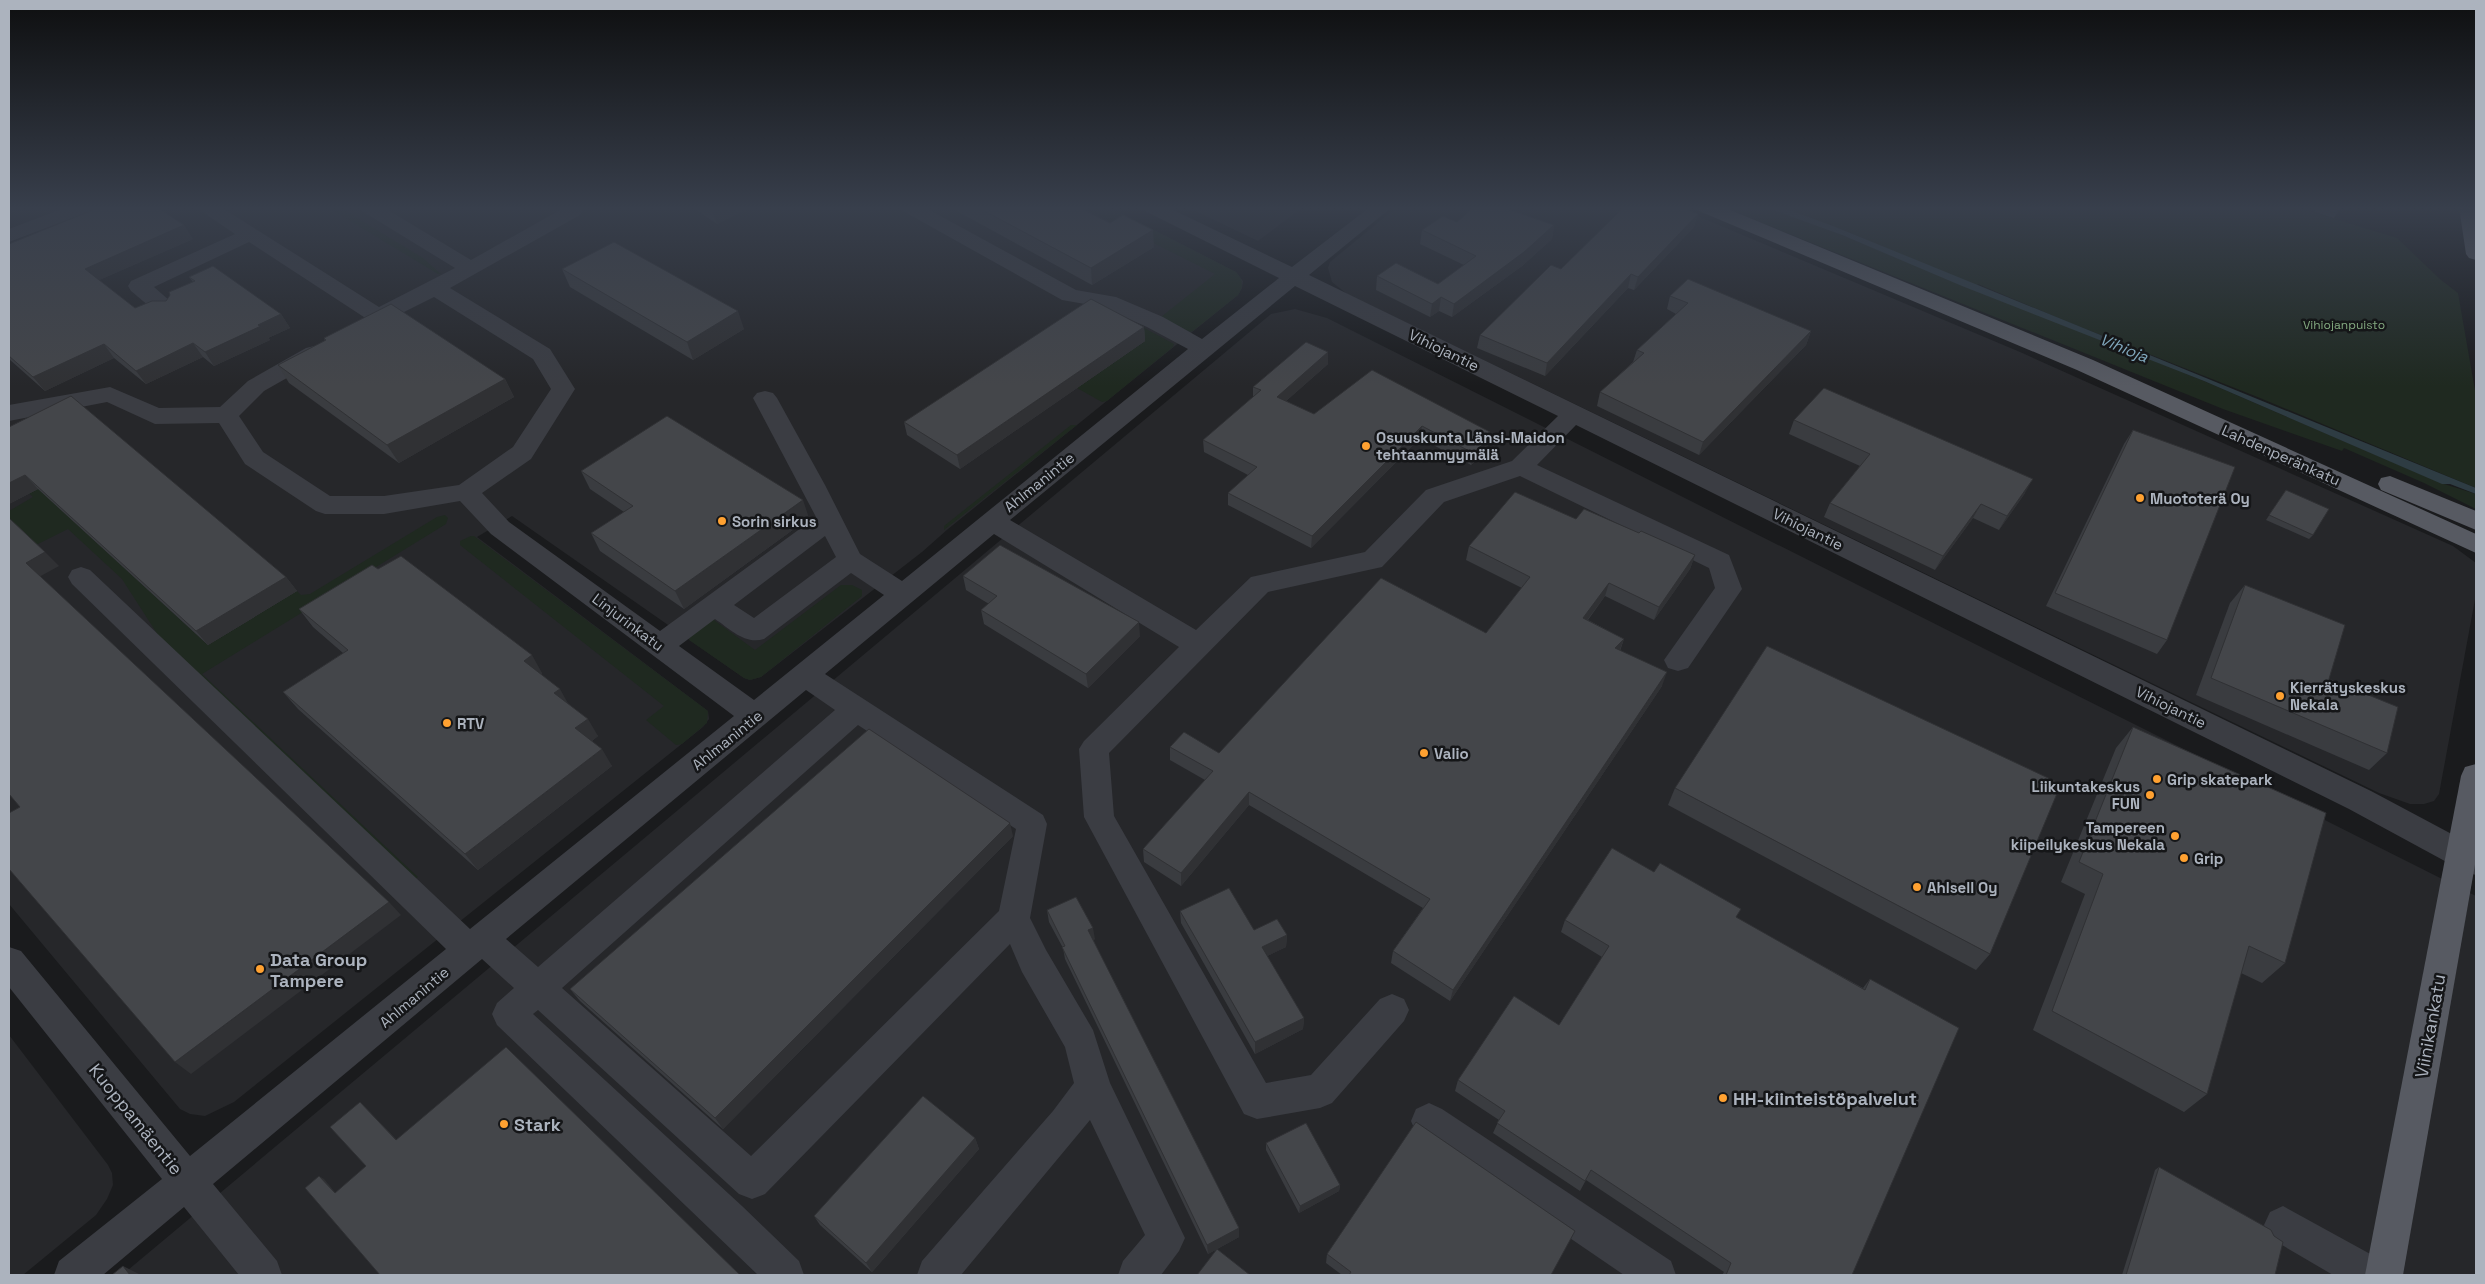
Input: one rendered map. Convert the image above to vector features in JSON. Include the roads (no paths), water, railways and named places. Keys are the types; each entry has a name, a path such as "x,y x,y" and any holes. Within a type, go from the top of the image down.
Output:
{"main road":[{"name":"Lahdenperänkatu","path":"1850,267 2086,365 2476,544"},
{"name":"Lahdenperänkatu","path":"2086,365 2146,385 2279,437 2476,521"},
{"name":"Viinikankatu","path":"2384,1275 2469,858 2476,776"}],"street":[{"path":"167,308 139,286 180,267"},
{"path":"302,267 378,316"},
{"path":"1019,267 1070,295 1108,302 1155,322 1202,348"},
{"name":"Vihiojantie","path":"1275,267 2351,796 2469,858"},
{"name":"Ahlmanintie","path":"73,1275 992,521 1097,450 1202,348 1308,267"},
{"path":"354,330 470,268"},
{"path":"226,415 254,458 325,505 384,505 466,492 522,453 563,389 542,354 435,288"},
{"path":"9,412 110,394 155,416 226,415 256,386 329,344"},
{"path":"765,398 850,560 904,595"},
{"path":"1392,1010 1320,1091 1257,1102 1099,817 1094,748 1260,584 1373,560 1435,496 1521,467 1574,414"},
{"path":"1521,467 1720,562 1729,589 1678,660"},
{"name":"Linjurinkatu","path":"466,492 500,528 755,716"},
{"path":"659,646 830,520"},
{"path":"992,521 1198,645"},
{"path":"715,605 754,632 850,560"},
{"path":"81,577 476,945 537,990 752,1181 1014,918 1032,824 826,691 806,675"},
{"path":"785,1275 729,1219 509,1014 856,709"},
{"path":"1014,918 1034,961 1082,1042 1093,1087 1166,1238 1137,1275"},
{"name":"Kuoppamäentie","path":"9,962 263,1275"},
{"path":"936,1275 1066,1123 1093,1087"},
{"path":"1429,1121 1657,1275"},
{"path":"2283,1225 2369,1275"}],"water":[{"name":"Vihioja","path":"1917,267 1933,267 2476,488 2476,494 2450,484 2442,484 2204,381"}],"place":[{"name":"Osuuskunta Länsi-Maidon tehtaanmyymälä","path":"1366,446"},
{"name":"Muototerä Oy","path":"2140,498"},
{"name":"Sorin sirkus","path":"722,521"},
{"name":"Kierrätyskeskus Nekala","path":"2280,696"},
{"name":"RTV","path":"447,723"},
{"name":"Valio","path":"1424,753"},
{"name":"Grip skatepark","path":"2157,779"},
{"name":"Liikuntakeskus FUN","path":"2150,795"},
{"name":"Tampereen kiipeilykeskus Nekala","path":"2175,836"},
{"name":"Grip","path":"2184,858"},
{"name":"Ahlsell Oy","path":"1917,887"},
{"name":"Data Group Tampere","path":"260,969"},
{"name":"HH-kiinteistöpalvelut","path":"1723,1098"},
{"name":"Stark","path":"504,1124"}],"park label":[{"name":"Vihiojanpuisto","path":"2344,325"}]}
